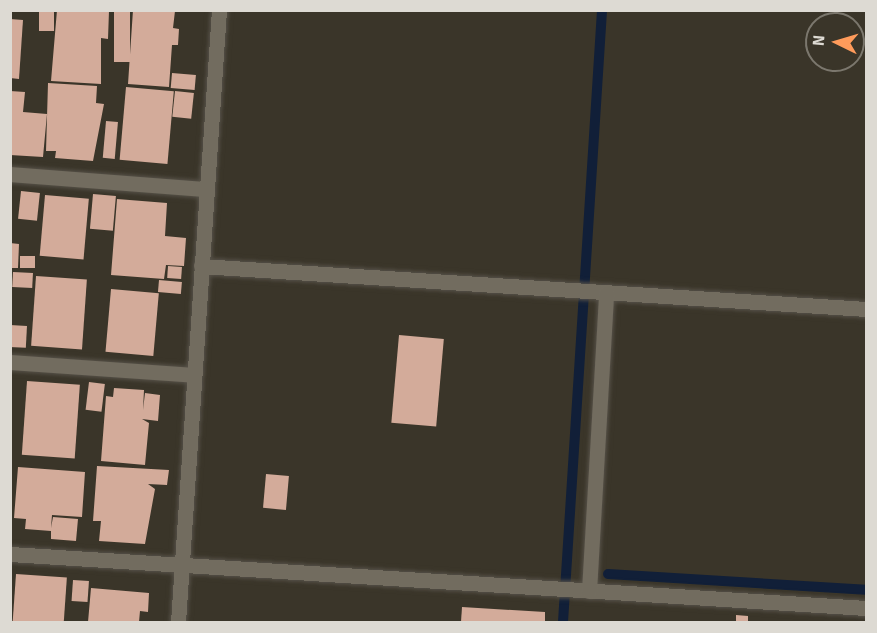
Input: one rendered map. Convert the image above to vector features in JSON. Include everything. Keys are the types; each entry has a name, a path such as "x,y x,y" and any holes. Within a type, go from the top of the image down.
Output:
{"street":[{"path":"178,622 219,10"},
{"path":"10,174 206,189"},
{"path":"201,266 867,309"},
{"path":"583,590 601,291"},
{"path":"10,362 194,375"},
{"path":"10,554 867,608"}],"building":[{"path":"39,10 54,10 54,31 39,31"},
{"path":"57,10 109,11 108,39 101,38 101,84 51,81"},
{"path":"114,10 130,10 130,62 114,62"},
{"path":"133,10 175,11 173,28 179,29 178,45 172,45 169,87 128,84"},
{"path":"10,19 23,20 19,79 10,78"},
{"path":"172,73 196,75 195,90 171,88"},
{"path":"48,83 97,86 96,103 104,104 93,161 55,158 56,151 46,151"},
{"path":"126,87 174,91 167,164 120,160"},
{"path":"10,91 25,92 23,112 47,114 43,157 10,155"},
{"path":"175,91 194,93 191,119 172,117"},
{"path":"106,121 118,122 115,159 103,158"},
{"path":"21,191 40,193 37,221 18,219"},
{"path":"93,194 116,196 113,231 90,229"},
{"path":"45,195 89,199 84,260 40,256"},
{"path":"117,199 167,203 165,236 186,238 184,266 166,265 164,279 111,275"},
{"path":"10,243 19,244 18,268 10,268"},
{"path":"20,256 35,256 35,268 20,268"},
{"path":"168,266 182,267 181,279 167,278"},
{"path":"13,272 33,273 32,288 12,287"},
{"path":"36,276 87,280 82,349 31,346"},
{"path":"159,280 182,282 181,294 158,292"},
{"path":"111,289 159,293 153,356 106,352"},
{"path":"10,325 27,326 26,348 10,347"},
{"path":"399,335 444,339 436,427 391,423"},
{"path":"27,381 80,385 75,459 22,455"},
{"path":"89,382 105,384 101,412 86,410"},
{"path":"114,388 144,390 143,410 145,393 160,395 158,421 142,419 149,423 145,465 101,461 106,396 113,397"},
{"path":"97,466 169,470 167,485 148,484 155,489 145,544 99,541 101,521 93,521"},
{"path":"18,467 85,472 82,517 52,515 51,528 53,517 78,519 76,541 51,539 51,531 25,529 26,519 14,518"},
{"path":"266,474 289,476 286,510 263,508"},
{"path":"16,574 67,578 64,622 13,622"},
{"path":"73,580 89,581 87,602 72,601"},
{"path":"91,588 149,593 148,612 140,611 139,622 88,622"},
{"path":"462,607 545,612 545,622 461,622"},
{"path":"736,615 748,616 748,622 736,622"}],"waterway":[{"path":"563,622 602,10"},
{"path":"608,574 866,590"}]}
